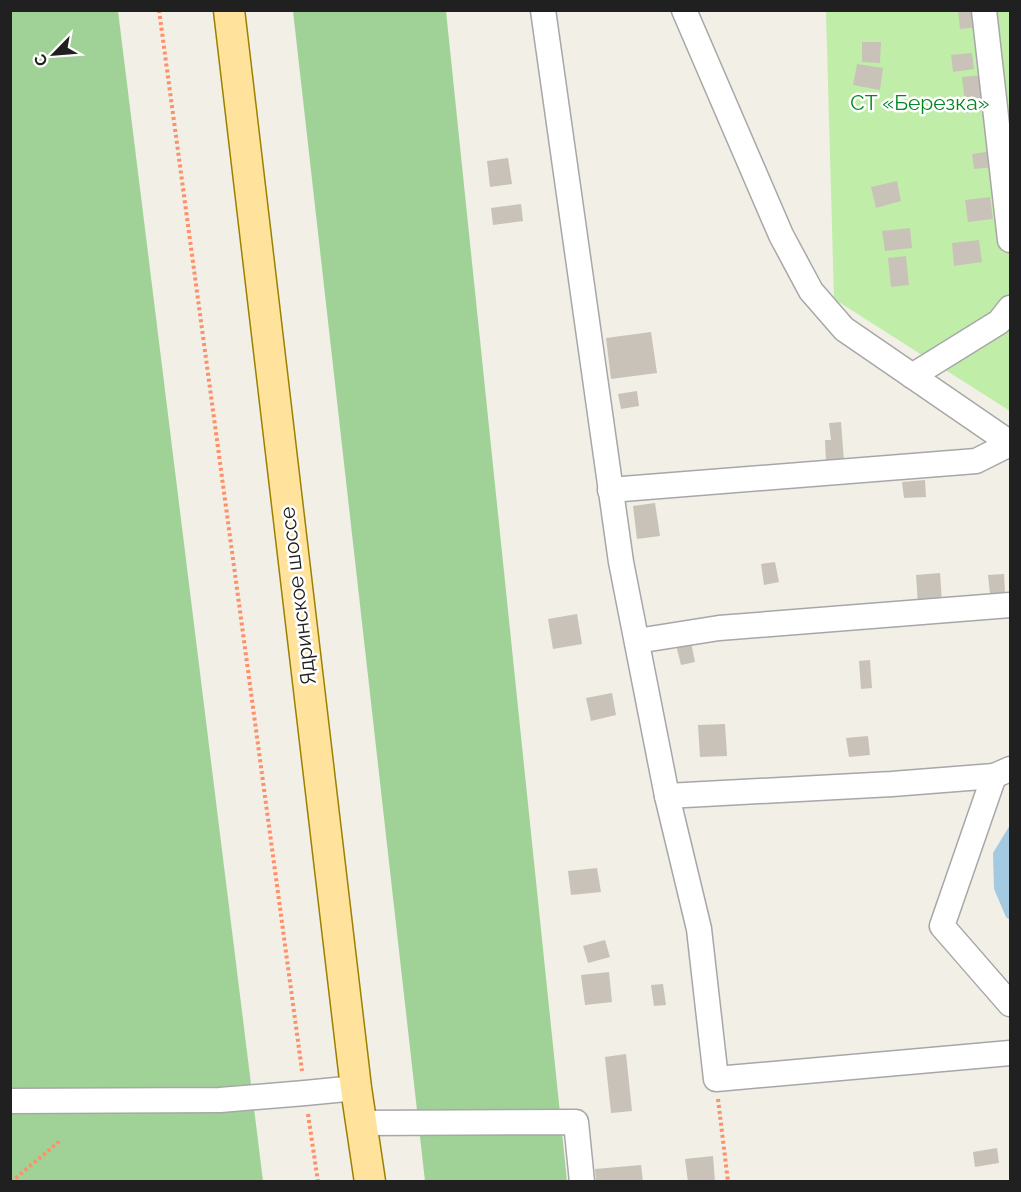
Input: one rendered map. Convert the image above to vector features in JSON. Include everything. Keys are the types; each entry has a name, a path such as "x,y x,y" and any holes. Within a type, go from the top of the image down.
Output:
{"main road":[{"name":"Ядринское шоссе","path":"229,10 356,1088 370,1182"}],"street":[{"path":"543,10 621,562 667,796 699,929 716,1079 1011,1053"},
{"path":"610,490 976,461 1011,444 844,329 811,291 781,235 684,10"},
{"path":"984,10 1011,240"},
{"path":"912,376 999,322 1011,308"},
{"path":"638,641 719,628 1011,605"},
{"path":"667,796 892,784 1002,773 942,926 1011,1004"},
{"path":"10,1101 220,1100 356,1088"},
{"path":"362,1124 576,1122 582,1182"}],"path":[{"path":"159,10 318,1182"},
{"path":"716,1079 728,1182"},
{"path":"11,1182 61,1140"}],"green space":[{"path":"10,11 118,11 263,1181 11,1181"},
{"path":"293,11 446,11 567,1181 425,1181"},
{"name":"СТ «Березка»","path":"826,11 1010,11 1010,411 834,299"}],"water":[{"path":"1010,825 1010,920 1006,917 994,889 993,853"}],"building":[{"path":"958,10 977,10 979,27 960,29"},
{"path":"862,42 881,42 880,63 862,62"},
{"path":"972,53 974,69 953,72 951,55"},
{"path":"857,64 883,68 880,90 853,85"},
{"path":"985,75 989,110 966,113 962,77"},
{"path":"992,151 994,167 974,169 972,154"},
{"path":"508,158 512,184 490,187 487,161"},
{"path":"897,181 901,201 876,208 871,187"},
{"path":"990,197 993,219 968,222 965,200"},
{"path":"521,204 523,221 493,225 491,208"},
{"path":"910,228 912,248 885,251 882,231"},
{"path":"979,240 982,262 954,266 952,243"},
{"path":"906,256 909,285 891,287 888,258"},
{"path":"651,332 657,373 611,379 606,338"},
{"path":"637,391 639,406 621,409 618,394"},
{"path":"841,422 844,461 826,462 825,440 831,440 829,423"},
{"path":"925,480 926,497 904,498 902,482"},
{"path":"655,503 660,536 637,539 633,506"},
{"path":"775,562 779,582 764,585 761,564"},
{"path":"940,573 942,603 918,605 916,575"},
{"path":"1004,574 1005,593 990,594 988,575"},
{"path":"577,614 582,644 553,649 548,619"},
{"path":"691,642 695,662 681,665 676,645"},
{"path":"870,660 872,688 861,689 859,661"},
{"path":"612,693 616,715 591,721 586,698"},
{"path":"725,724 727,756 700,757 698,725"},
{"path":"868,736 870,755 849,757 846,738"},
{"path":"597,868 601,892 571,895 568,871"},
{"path":"605,940 610,957 588,963 583,946"},
{"path":"609,972 612,1002 585,1005 581,975"},
{"path":"663,984 666,1005 654,1006 651,985"},
{"path":"626,1054 632,1111 611,1113 605,1057"},
{"path":"997,1148 999,1163 975,1167 973,1152"},
{"path":"713,1156 715,1182 688,1182 685,1159"},
{"path":"641,1165 643,1182 596,1182 595,1169"}]}
